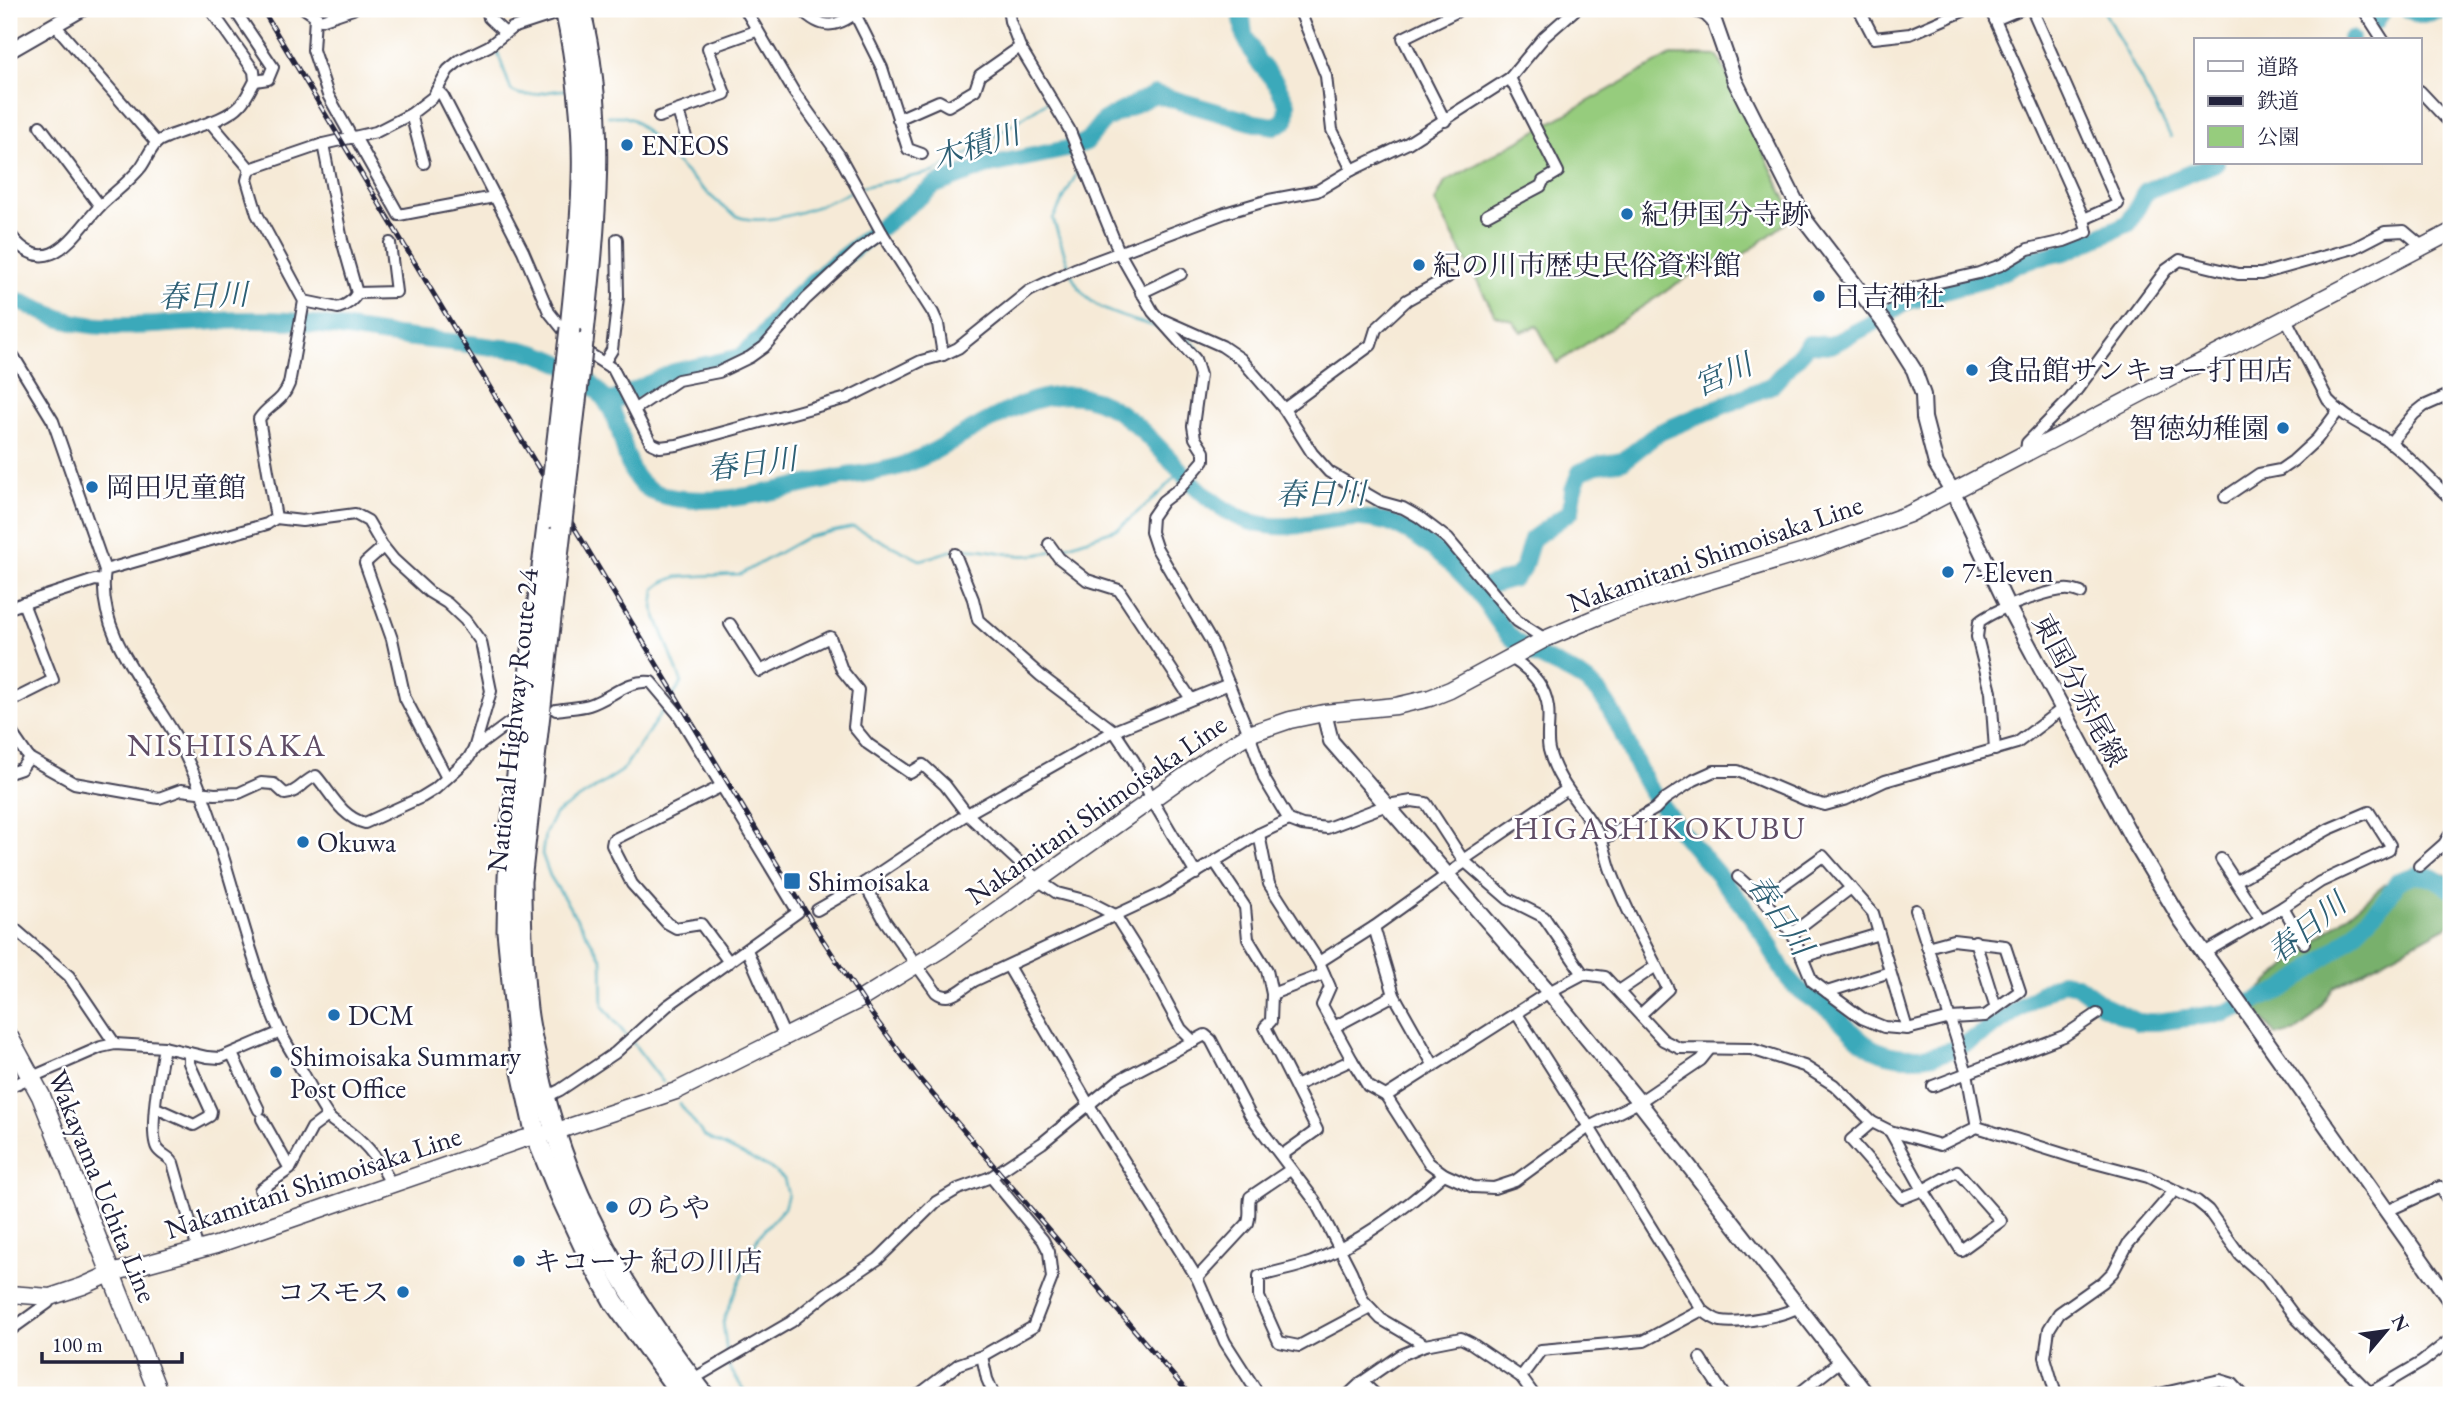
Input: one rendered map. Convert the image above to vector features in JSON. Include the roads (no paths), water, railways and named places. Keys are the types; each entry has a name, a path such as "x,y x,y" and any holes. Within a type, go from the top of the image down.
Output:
{"highway":[{"name":"National Highway Route 24","path":"545,1134 544,1098 527,1011 521,930 521,881 576,335 583,176 570,9"},
{"name":"National Highway Route 24","path":"555,524 511,824 507,931 520,1063 545,1134 560,1195 598,1272 614,1302 687,1392"}],"main road":[{"name":"Nakamitani Shimoisaka Line","path":"50,1297 113,1273 198,1250 676,1091 861,999 917,966 1210,758 1249,734 1269,726 1324,713 1396,706 1430,698 1542,641 1616,609 1866,531 1909,514 2451,232"},
{"name":"Wakayama Uchita Line","path":"9,1037 41,1096 159,1395"},
{"path":"9,1293 50,1297"}],"street":[{"path":"9,51 82,9"},
{"path":"9,233 29,252 53,254 68,245 100,206 141,168 156,142 210,122 240,105 255,81 254,71 210,9"},
{"path":"234,9 273,67 268,79 255,81"},
{"path":"305,9 321,20 354,9"},
{"path":"250,169 323,144 376,132 411,114 433,97 448,70 460,60 488,46 495,24 570,9"},
{"path":"745,9 793,92 839,155 882,233 933,313 938,324 943,355"},
{"path":"801,9 811,19 833,26 859,11 882,68 908,149 922,154"},
{"path":"1008,9 1020,47 1069,129 1082,167 1119,252 1153,312 1161,319 1222,346 1241,359 1284,410 1312,453 1329,472 1381,502 1403,508 1419,517 1448,540 1517,621 1542,641"},
{"path":"1299,9 1326,76 1332,130 1352,170"},
{"path":"437,90 443,96 533,272 549,312 582,350 604,363 618,376 651,443 660,447 677,445 847,398 921,361 958,348 1029,292 1071,271 1225,213 1269,200 1317,191 1352,170 1409,143 1510,78 1544,37 1576,9"},
{"name":"東国分赤尾線","path":"1695,9 1706,13 1714,21 1735,81 1805,220 1877,315 1914,370 1923,395 1924,418 1936,464 1953,492 2008,607 2133,840 2181,920 2451,1302"},
{"path":"1859,9 1874,38 1910,34 1968,9"},
{"path":"1877,315 1909,289 1979,273 2001,265 2028,249 2064,241 2087,232 2084,219 1993,14 2021,9"},
{"path":"2032,9 2118,204 2084,219"},
{"path":"2363,9 2382,38"},
{"path":"1445,121 1403,38 1456,12"},
{"path":"314,17 313,50 328,95 399,215 494,197"},
{"path":"55,25 156,142"},
{"path":"659,117 724,94 708,48 756,31"},
{"path":"898,119 939,100 948,106 975,90 980,75 1020,47"},
{"path":"1488,215 1541,186 1543,181 1558,172 1510,78"},
{"path":"2422,93 2451,124"},
{"path":"678,111 689,147"},
{"path":"411,114 424,163"},
{"path":"210,122 250,169"},
{"path":"40,126 100,206"},
{"path":"304,304 338,308 355,297 356,293 342,240 323,144"},
{"path":"250,169 247,180 257,214 304,304 285,396 259,419 276,518"},
{"path":"2026,453 2027,443 2070,399 2166,271 2180,260 2238,274 2261,274 2354,248 2385,232 2404,231 2423,247"},
{"path":"635,409 678,380 719,372 750,357 764,347 806,299 860,249 882,233"},
{"path":"604,363 612,350 618,297 617,239"},
{"path":"356,293 396,292 390,243"},
{"path":"1141,293 1181,274"},
{"path":"1284,410 1371,345 1376,329 1407,300 1448,277"},
{"path":"2285,317 2328,400 2338,411 2390,443 2451,499"},
{"path":"1161,319 1170,334 1195,359 1200,375 1192,426 1195,438 1204,452 1204,460 1180,488 1163,501 1152,517 1151,532 1156,547 1213,643 1265,780 1289,820 1302,825 1327,828 1387,805 1412,801 1426,803 1464,861 1508,899 1544,917 1583,974"},
{"path":"9,353 37,392 53,421 104,575 108,611 117,641 175,735 189,763 266,998 281,1032 328,1116 365,1143 382,1164 391,1184"},
{"path":"2390,443 2424,405 2449,396 2451,391"},
{"path":"2225,497 2259,474 2280,470 2293,461 2317,439 2338,411"},
{"path":"9,608 267,524 276,518 302,521 355,514 368,521 383,547 415,580 465,620 481,642 491,691 474,749 468,759 422,797 365,823 354,820 342,810 316,776 308,779 294,793 285,794 274,785 261,783 240,793 181,790 159,798 74,783 29,758 9,729"},
{"path":"1049,544 1059,558 1087,580 1119,590 1191,699"},
{"path":"383,547 365,563 392,639 405,698 447,778"},
{"path":"955,554 973,599 978,620 1041,676 1114,731 1134,761 1152,800 1196,874"},
{"path":"1995,750 1992,692 1977,629 1979,622 1986,616 2008,607 2062,590 2081,593"},
{"path":"9,702 52,680 23,603"},
{"path":"730,624 760,671 830,637 842,670 858,690 854,727 868,744 910,773 923,765 945,785 967,814 1040,881 1057,893 1088,901 1115,915 1149,969 1181,1029 1194,1042"},
{"path":"1512,657 1527,667 1538,680 1548,705 1548,748 1566,790 1586,813 1602,840 1611,873 1668,989 1641,1014"},
{"path":"544,1098 560,1090 631,1040 667,1006 798,912 678,714 651,682 642,680 590,704 556,710"},
{"path":"817,909 864,883 967,814 1114,731 1229,684"},
{"path":"1602,840 1655,809 1694,780 1714,771 1738,771 1806,800 1825,804 1847,799 1885,780 2017,743 2062,709"},
{"path":"1324,713 1331,741 1549,992 1639,1102 1867,1395"},
{"path":"474,749 509,723"},
{"path":"9,772 22,768 29,758"},
{"path":"720,787 613,840 612,845 632,884 667,923 676,928 701,924 729,962"},
{"path":"1319,962 1374,927 1566,790"},
{"path":"2204,953 2320,882 2389,850 2390,845 2369,812 2329,829 2236,881"},
{"path":"864,883 885,920 936,992 943,997 949,997 974,981 1164,892 1259,834 1289,820"},
{"path":"2419,866 2444,844 2451,833"},
{"path":"1259,834 1269,884 1319,962 1331,987 1322,1005 1368,1086 1386,1096 1429,1163 1444,1174 1473,1187 1506,1186 1589,1127 1639,1102 1701,1060 1709,1050"},
{"path":"1763,899 1823,856 1873,913 1907,1029"},
{"path":"2221,859 2260,919"},
{"path":"1215,862 1245,907 1248,939 1267,970 1272,994 1271,1021 1265,1027 1317,1130 1282,1155"},
{"path":"1738,877 1763,899 1792,933 1812,981 1862,1018 1884,1027 1907,1029 1985,1016 2020,991 2005,946 1953,940 1927,947"},
{"path":"1792,933 1851,888"},
{"path":"2283,907 2304,943"},
{"path":"1916,910 1967,1073 1977,1127"},
{"path":"9,924 69,976 115,1044"},
{"path":"1374,927 1394,995 1434,1066"},
{"path":"1802,957 1879,934"},
{"path":"1975,941 1996,1008"},
{"path":"747,950 785,1037"},
{"path":"1008,966 1089,1105 1197,1278 1225,1342 1259,1395"},
{"path":"1619,991 1656,966"},
{"path":"1827,992 1890,972"},
{"path":"1272,994 1324,974"},
{"path":"1386,1096 1549,992 1583,974 1605,977 1663,1040 1679,1048 1751,1049 1804,1066 1834,1085 1872,1122 1890,1131 1940,1144 1977,1127 2148,1177 2197,1201 2208,1210 2240,1255 2266,1278 2295,1317 2369,1394 2422,1362 2451,1339"},
{"path":"1334,1027 1394,995"},
{"path":"1517,1014 1702,1310 1720,1321 1747,1320 1790,1312 1798,1307"},
{"path":"1933,1086 2064,1036 2097,1014"},
{"path":"9,1087 101,1047 115,1044 164,1047 220,1058 281,1032"},
{"path":"687,1392 700,1376 791,1322 825,1294 878,1259 936,1202 958,1189 990,1177 1042,1143 1119,1080 1205,1035 1211,1040 1250,1115 1315,1200 1340,1247 1363,1300 1381,1319 1425,1345"},
{"path":"164,1047 154,1141 160,1152 173,1163 198,1250"},
{"path":"156,1108 194,1125 210,1116 211,1111 189,1063 189,1053"},
{"path":"232,1054 290,1169"},
{"path":"1297,1086 1352,1060"},
{"path":"260,1190 290,1169 307,1134 317,1122 328,1116"},
{"path":"1872,1122 1851,1140 1902,1198 1923,1190 1957,1171 2001,1221 1961,1250 1923,1190 1890,1131"},
{"path":"1197,1278 1248,1223 1251,1198 1290,1170"},
{"path":"1370,1308 1299,1346 1279,1342 1259,1297 1259,1276 1311,1262 1340,1247 1411,1203 1444,1174"},
{"path":"918,1395 959,1364 982,1356 1033,1327 1052,1278 1049,1252 1043,1240 990,1177"},
{"path":"2387,1211 2440,1187 2449,1197"},
{"path":"2056,1395 2045,1357 2049,1329 2059,1313 2113,1272 2128,1244 2174,1191"},
{"path":"9,1331 48,1303 50,1297"},
{"path":"1521,1377 1541,1350 1644,1341 1702,1310"},
{"path":"1348,1395 1401,1355 1425,1345 1461,1338 1521,1377 1534,1395"},
{"path":"982,1356 994,1395"},
{"path":"1700,1358 1724,1395"},
{"path":"1797,1395 1839,1362"},
{"path":"2155,1395 2220,1380 2233,1384 2243,1395"},
{"path":"1362,1382 1376,1395"}],"waterway":[{"name":"木積川","path":"607,401 617,399 674,372 741,357 762,337 785,307 830,267 935,185 985,166 1067,149 1086,142 1104,120 1155,94 1255,123 1275,126 1286,120 1287,104 1276,83 1257,60 1244,35 1241,9"},
{"path":"2103,9 2171,137"},
{"name":"宮川","path":"2376,21 2384,9"},
{"name":"宮川","path":"2408,9 2419,15 2445,9"},
{"path":"495,45 511,90 523,95 565,90"},
{"path":"862,187 934,172 1047,102"},
{"path":"608,116 623,116 634,120 719,204 742,218 755,220 785,216 816,207 856,189"},
{"name":"宮川","path":"1476,589 1514,578 1523,569 1532,539 1571,511 1573,490 1580,472 1597,465 1623,461 1658,433 1772,385 1809,344 1831,345 1905,302 1987,279 2027,260 2065,252 2129,223 2146,191 2214,164"},
{"path":"1069,267 1053,219 1080,167"},
{"path":"1071,273 1078,287 1097,305 1109,312 1162,329"},
{"name":"春日川","path":"9,297 61,319 87,325 289,321 535,353 569,368 599,391 615,417 635,476 645,487 660,495 683,499 743,497 903,465 925,456 992,419 1038,399 1061,395 1085,397 1108,406 1130,420 1207,497 1229,512 1252,522 1273,526 1368,518 1409,532 1453,565 1475,588 1512,638 1532,653 1577,675 1596,690 1612,712 1649,788 1682,833 1751,915 1788,978 1801,991 1835,1015 1865,1044 1884,1053 1917,1057 1936,1055 1953,1049 1984,1033 2062,982 2077,985 2106,1007 2138,1022 2225,1013 2284,989 2302,976 2346,941 2386,900 2398,881 2416,875 2434,878 2451,888"},
{"path":"1178,334 1191,341 1204,362 1206,388 1199,427"},
{"path":"1058,549 1119,528 1160,493 1180,471"},
{"path":"670,700 682,683 653,608 655,589 664,582 677,577 741,574 807,537 854,527 920,560 963,549 1017,555 1052,551"},
{"path":"628,1038 603,1006 602,959 550,876 542,854 545,834 555,814 622,771 666,706"},
{"path":"633,1043 663,1082"},
{"path":"680,1104 704,1136 770,1168 784,1179 788,1194 784,1208 758,1237 723,1322 727,1355"},
{"path":"728,1362 747,1395"}],"railway":[{"path":"262,9 821,937 871,1013 918,1077 1190,1395"}],"place":[{"name":"ENEOS","path":"627,145"},
{"name":"紀伊国分寺跡","path":"1627,214"},
{"name":"紀の川市歴史民俗資料館","path":"1419,265"},
{"name":"日吉神社","path":"1819,296"},
{"name":"食品館サンキョー打田店","path":"1972,370"},
{"name":"智徳幼稚園","path":"2283,428"},
{"name":"岡田児童館","path":"92,487"},
{"name":"7-Eleven","path":"1948,572"},
{"name":"Okuwa","path":"303,842"},
{"name":"Shimoisaka","path":"792,881"},
{"name":"DCM","path":"334,1015"},
{"name":"Shimoisaka Summary Post Office","path":"276,1072"},
{"name":"のらや","path":"612,1207"},
{"name":"キコーナ 紀の川店","path":"519,1261"},
{"name":"コスモス","path":"403,1292"}],"district":[{"name":"NISHIISAKA","path":"227,745"},
{"name":"HIGASHIKOKUBU","path":"1660,828"}]}
